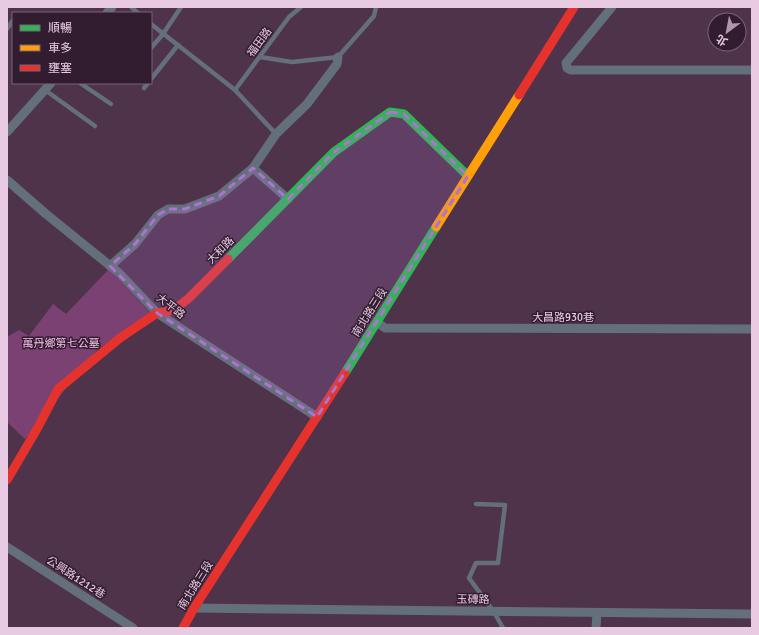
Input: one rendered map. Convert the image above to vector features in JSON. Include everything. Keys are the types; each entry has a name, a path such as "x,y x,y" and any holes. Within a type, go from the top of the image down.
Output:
{"street":[{"name":"南北路三段","path":"183,628 194,608 317,417 574,7"},
{"path":"612,7 566,63 567,68 571,70 752,70"},
{"path":"110,266 135,244 158,215 168,209 185,209 219,196 253,168 276,134 307,104 338,64 338,57"},
{"path":"8,128 48,86"},
{"name":"大和路","path":"7,480 37,429 58,388 120,338 157,313 174,310 189,298 334,152 390,112 404,114 468,176"},
{"path":"253,168 288,199"},
{"name":"大平路","path":"7,180 110,266 157,313 317,417"},
{"name":"大昌路930巷","path":"377,322 385,328 752,329"},
{"name":"公興路1212巷","path":"7,547 133,628"},
{"name":"玉磚路","path":"194,608 752,614"},
{"path":"596,628 597,613"}],"lane":[{"path":"152,47 163,34 181,7"},
{"name":"福田路","path":"235,90 289,17 300,7"},
{"path":"260,56 292,62 338,57 374,16 376,7"},
{"path":"152,25 235,90 276,134"},
{"path":"152,79 178,45"},
{"path":"81,84 111,104"},
{"path":"144,88 147,84"},
{"path":"48,86 95,126"},
{"path":"476,504 505,505 498,563 476,563 469,578 494,612 503,628"}],"highlighted area":[{"path":"390,112 404,114 468,176 317,417 157,313 110,266 135,244 158,215 168,209 185,209 219,196 253,168 288,199 334,152"}],"green space":[{"name":"萬丹鄉第七公墓","path":"109,269 150,313 97,350 25,439 7,422 7,337 19,330 29,336 53,304 66,314"}],"traffic: fast":[{"path":"228,259 334,152 390,112 404,114 468,176"},
{"path":"345,373 436,227"}],"traffic: slow":[{"path":"436,227 519,95"}],"traffic: jam":[{"path":"519,95 574,7"},
{"path":"7,480 37,429 58,389 120,338 157,313 174,310 189,298 228,259"},
{"path":"183,628 194,608 345,373"}]}
